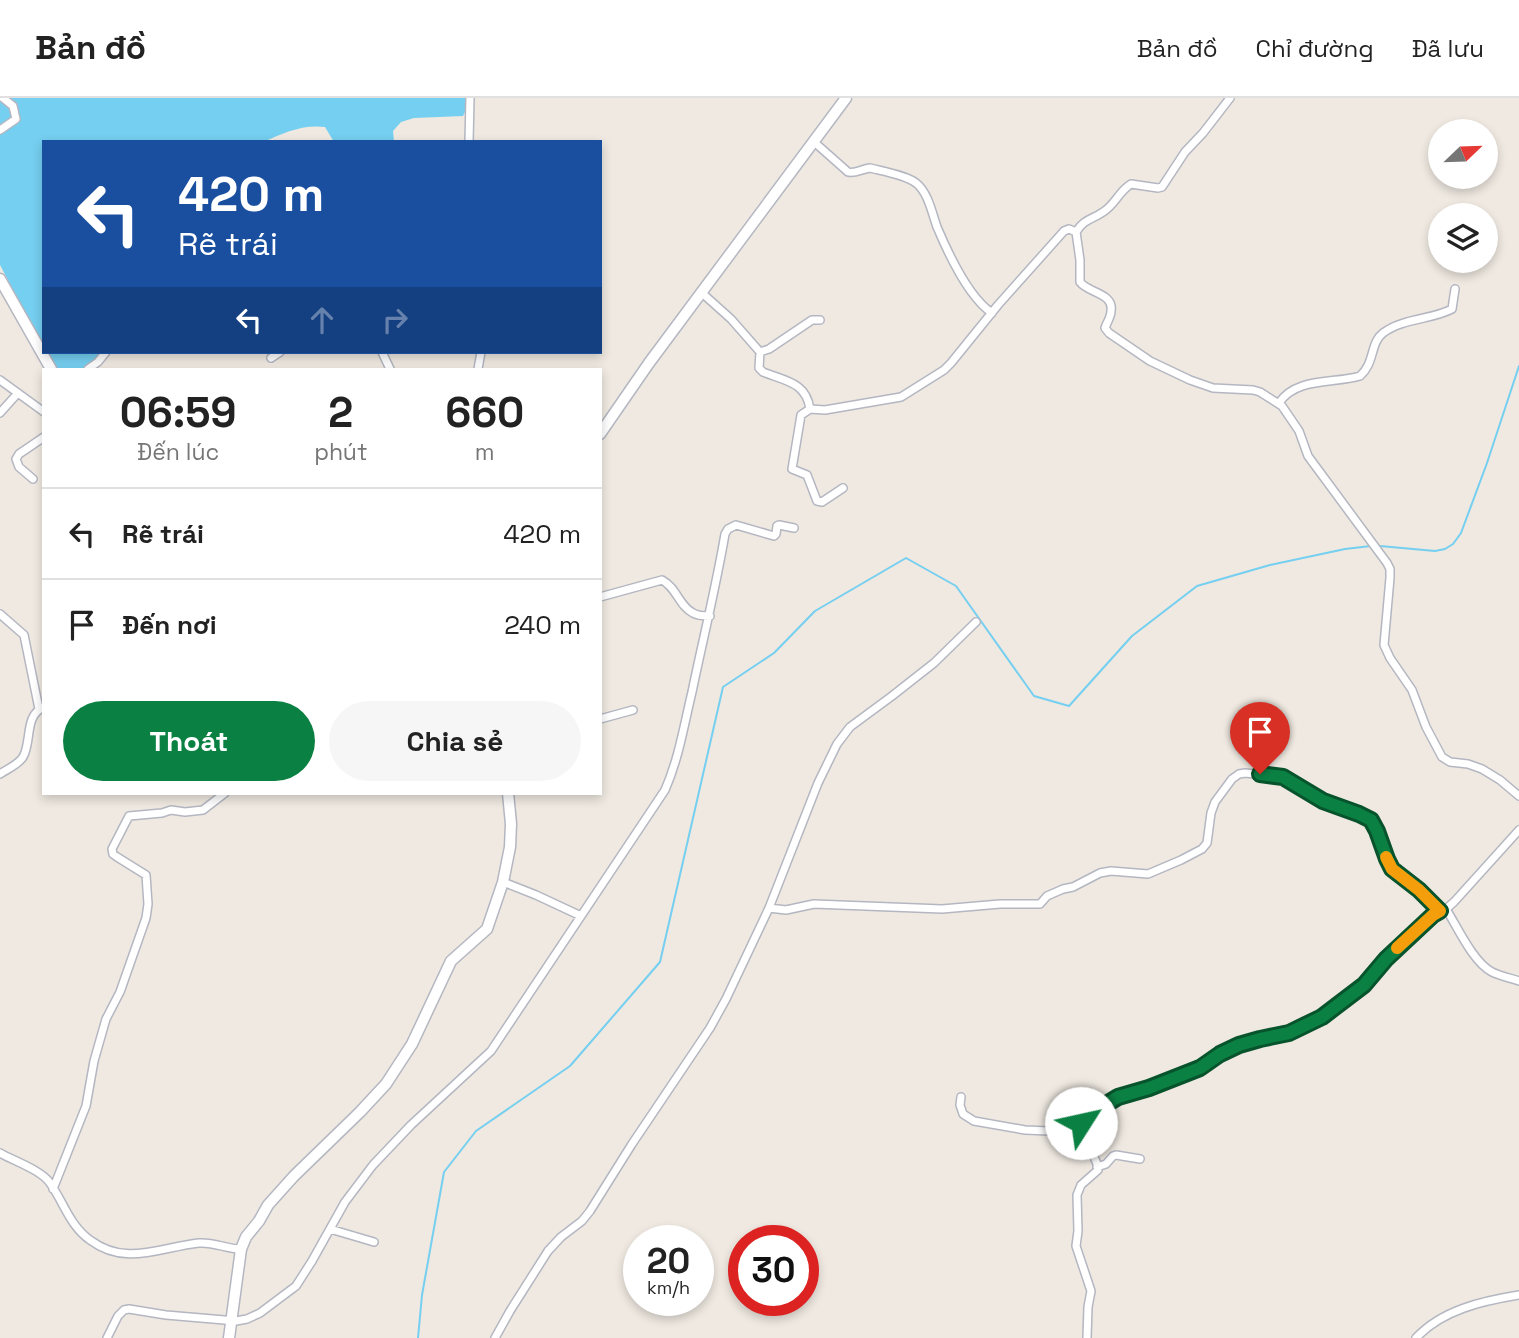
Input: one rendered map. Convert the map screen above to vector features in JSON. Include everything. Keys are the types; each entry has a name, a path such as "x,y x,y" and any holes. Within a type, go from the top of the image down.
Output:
{"street":[{"path":"0,130 16,119 13,106 3,98"},
{"path":"468,140 470,98"},
{"path":"602,431 649,363 846,98"},
{"path":"1230,98 1185,152 1162,187 1131,184 1121,191 1102,213 1082,224 1076,232 1080,282 1085,288 1107,298 1111,304 1111,314 1105,328 1109,333 1150,360 1182,377 1213,388 1253,390 1279,403 1287,412 1299,431 1308,456 1390,569 1384,645 1412,690 1426,727 1442,757 1450,762 1482,769 1519,796"},
{"path":"813,141 848,172 870,168 915,182 925,195 967,287 992,313"},
{"path":"843,488 822,502 817,501 807,475 792,469 801,415 810,409 825,410 880,402 906,395 944,370 1064,231 1066,229 1076,232"},
{"path":"0,279 42,353"},
{"path":"1279,403 1284,395 1296,388 1360,376 1367,370 1376,341 1383,333 1452,309 1455,289"},
{"path":"702,293 731,318 760,352 761,370 798,385 804,391 810,409"},
{"path":"760,352 769,349 812,320 820,320"},
{"path":"89,368 104,354"},
{"path":"271,358 277,354"},
{"path":"0,380 42,411"},
{"path":"0,413 18,393"},
{"path":"33,479 19,467 16,459 42,438"},
{"path":"107,1338 124,1310 232,1321 247,1319 260,1313 296,1286 345,1202 373,1165 411,1125 491,1051 655,807 677,758 728,529 736,525 774,536 779,525 794,528"},
{"path":"602,596 662,580 673,588 694,614 710,616"},
{"path":"0,614 24,635 41,708 29,728 23,756 15,765 0,774"},
{"path":"495,1338 540,1261 561,1237 582,1221 590,1211 710,1028 769,908 836,744 850,727 934,663 976,622"},
{"path":"602,718 633,710"},
{"path":"769,908 786,910 814,904 942,909 1040,904 1047,896 1100,873 1155,872 1206,846 1215,802 1232,779 1245,773 1283,777 1323,801 1371,820 1392,869 1443,910 1485,967 1519,981"},
{"path":"53,1189 86,1106 94,1060 106,1019 120,992 147,912 146,875 113,854 112,849 129,816 172,810 197,812 222,795"},
{"path":"229,1338 241,1249 246,1237 286,1185 360,1112 395,1073 412,1044 451,961 487,929 503,882 512,837 508,795"},
{"path":"961,1097 963,1114 974,1121 1039,1131 1061,1128 1082,1119 1118,1097 1200,1068 1239,1045 1289,1033 1322,1017 1364,985 1386,959 1433,915 1443,910 1519,830"},
{"path":"503,882 581,916"},
{"path":"1082,1119 1082,1127 1097,1167 1095,1173 1081,1185 1077,1195 1076,1246 1091,1291 1087,1338"},
{"path":"0,1153 42,1175 51,1183 73,1223 88,1239 103,1248 129,1255 199,1243 214,1243 241,1249"},
{"path":"1097,1167 1106,1164 1116,1155 1140,1159"},
{"path":"330,1229 374,1242"},
{"path":"1416,1338 1434,1321 1454,1312 1519,1295"}],"water":[{"path":"0,98 468,98 463,116 414,118 401,122 393,131 394,140 333,140 325,127 317,126 293,130 268,140 42,140 42,345 0,265"},
{"path":"46,354 102,354 89,368 53,368"}],"waterway":[{"path":"1380,546 1435,551 1453,544 1461,533 1487,463 1519,366"},
{"path":"418,1338 422,1295 444,1172 476,1131 570,1066 660,962 723,687 774,653 815,611 906,558 956,586 1034,696 1069,706 1132,636 1197,586 1270,565 1371,546"}],"slow traffic":[{"path":"1386,857 1396,873 1419,890 1440,911 1397,948"}],"route":[{"path":"1081,1123 1082,1119 1118,1097 1200,1068 1239,1045 1299,1030 1322,1017 1364,985 1386,959 1440,911 1392,869 1371,820 1323,801 1283,777 1260,774"}]}
